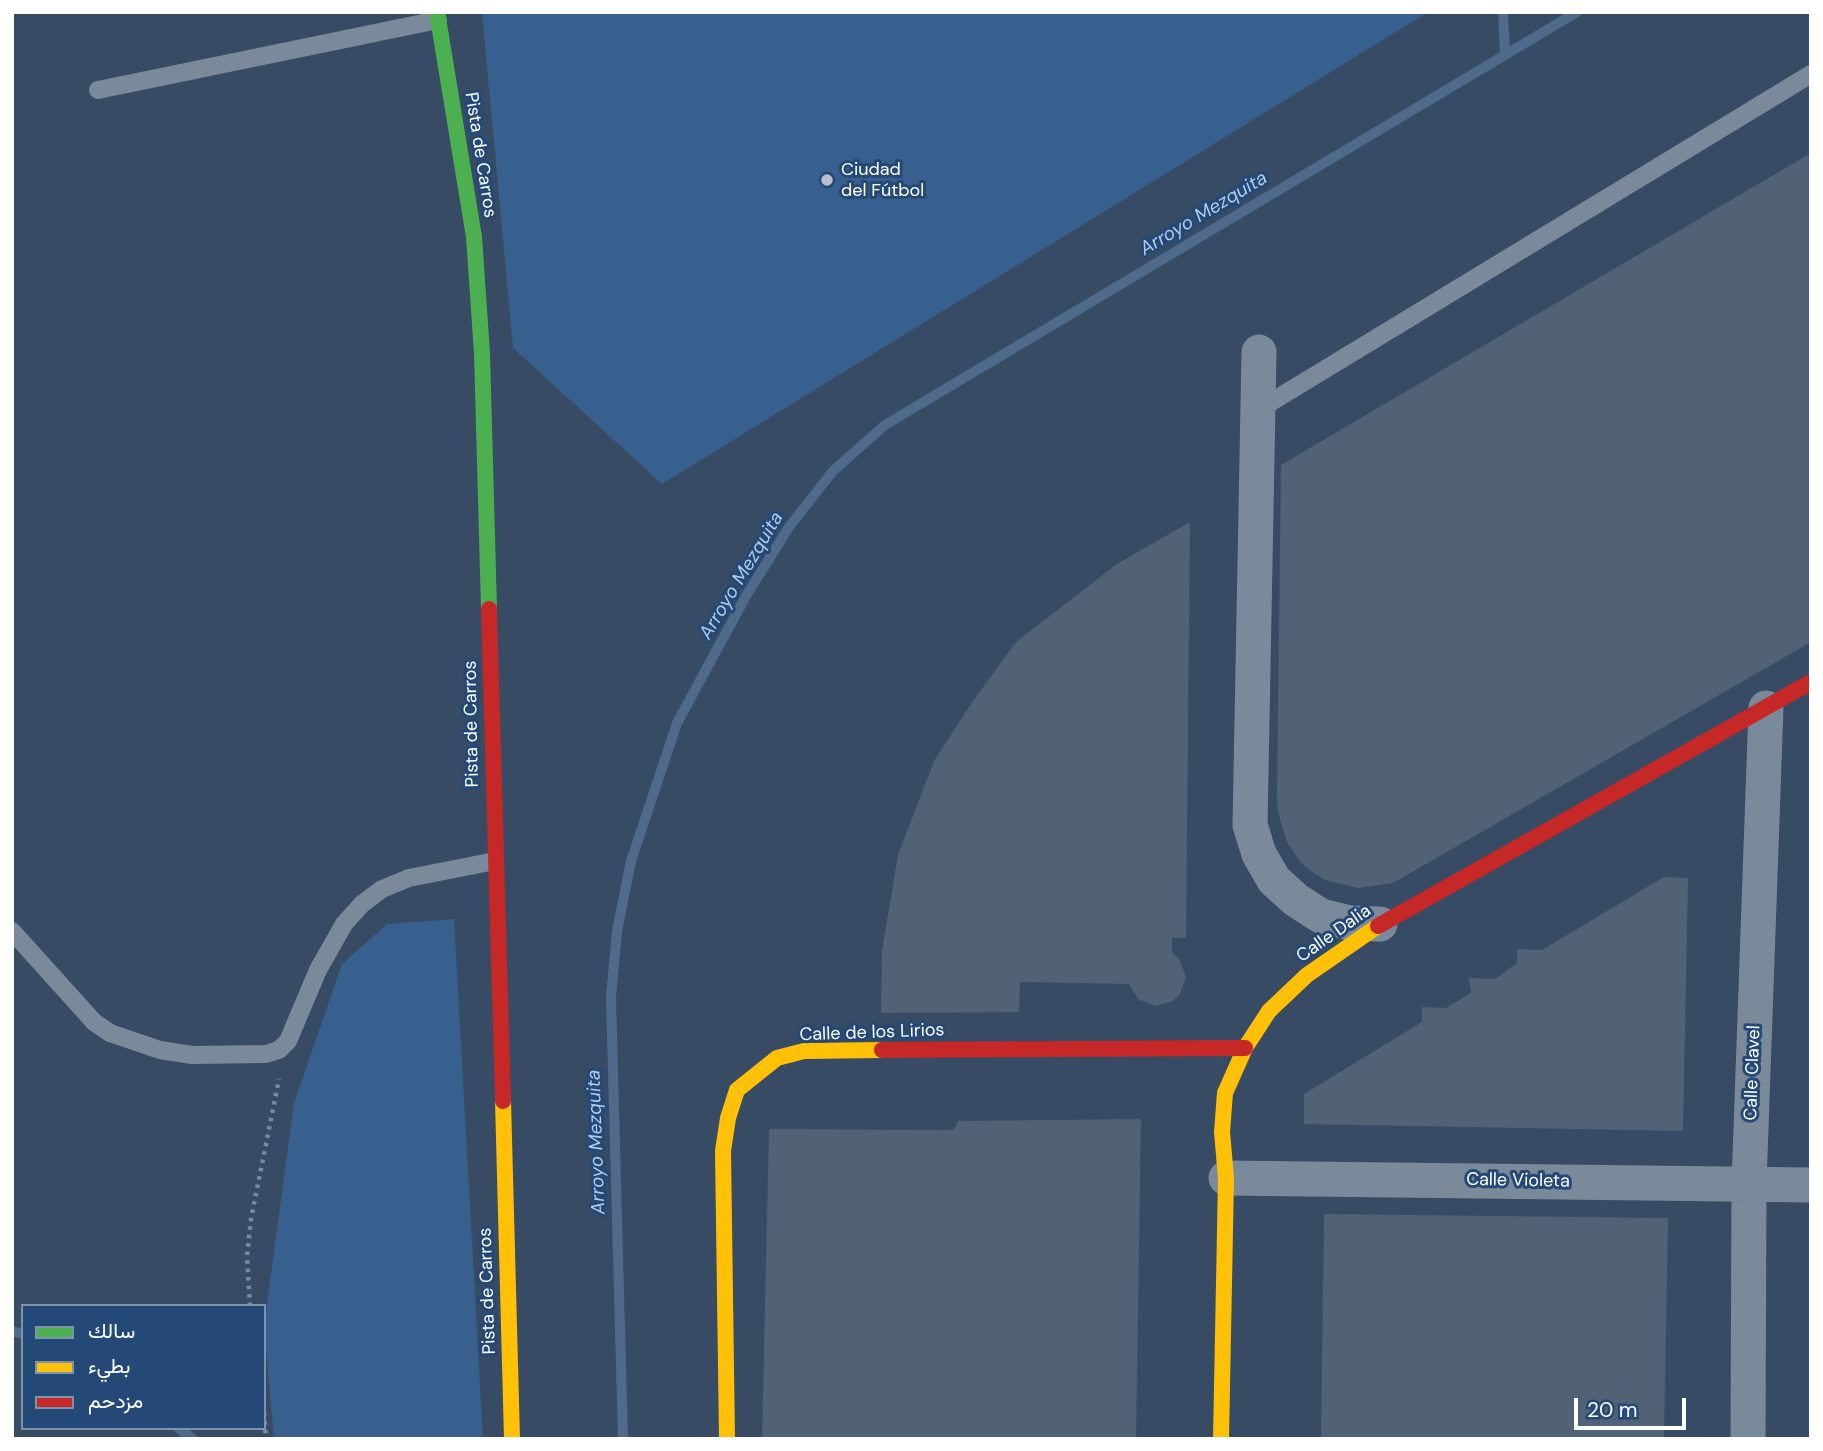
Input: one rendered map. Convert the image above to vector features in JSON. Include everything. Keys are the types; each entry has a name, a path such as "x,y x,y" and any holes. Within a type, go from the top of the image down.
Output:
{"street":[{"name":"Pista de Carros","path":"437,16 474,237 480,311 512,1439"},
{"path":"1259,352 1250,825 1259,854 1274,880 1296,900 1321,916 1350,923 1380,924"},
{"name":"Calle Dalia","path":"1221,1439 1226,1178 1222,1132 1225,1093 1245,1048 1269,1011 1307,975 1380,924 1811,682"},
{"name":"Calle Clavel","path":"1748,1439 1749,1184 1766,708"},
{"name":"Calle de los Lirios","path":"727,1439 723,1151 728,1118 737,1090 757,1072 777,1058 804,1051 1245,1048"},
{"name":"Calle Violeta","path":"1226,1178 1811,1185"}],"lane":[{"path":"98,90 437,16"},
{"path":"1258,410 1811,74"},
{"path":"12,931 94,1022 110,1032 132,1042 192,1055 272,1053 288,1041 318,970 344,924 362,904 382,889 409,878 495,861"}],"path":[{"path":"250,1304 247,1255 251,1219 288,1041"}],"shaded area":[{"name":"Ciudad del Fútbol","path":"482,12 1428,12 662,484 513,348"},
{"path":"454,919 483,1439 274,1439 266,1349 266,1311 294,1103 342,964 387,924"}],"building":[{"path":"1811,153 1811,642 1393,883 1358,888 1325,880 1311,871 1301,863 1287,842 1277,799 1281,465"},
{"path":"1190,522 1186,938 1172,938 1172,952 1179,959 1186,977 1180,994 1173,1001 1155,1006 1138,999 1129,984 1020,982 1019,1012 881,1013 882,950 898,855 934,761 1016,642 1117,564"},
{"path":"1664,877 1688,878 1683,1131 1304,1124 1304,1094 1422,1022 1422,1007 1446,1008 1471,993 1469,978 1495,979 1517,963 1517,949 1542,950"},
{"path":"1141,1119 1136,1439 762,1439 769,1129 954,1130 958,1121"},
{"path":"1324,1214 1668,1218 1664,1439 1321,1439"}],"waterway":[{"path":"1503,12 1505,55"},
{"name":"Arroyo Mezquita","path":"623,1439 611,997 617,931 631,861 677,723 746,596 789,527 833,471 885,425 1577,12"},
{"path":"12,1331 21,1333"},
{"path":"181,1430 193,1439"}],"traffic: fast":[{"path":"437,12 474,237 482,353 489,609"}],"traffic: slow":[{"path":"1221,1439 1226,1178 1222,1132 1225,1093 1245,1048 1269,1011 1307,975 1378,926"},
{"path":"727,1439 723,1151 728,1118 737,1090 777,1058 804,1051 882,1050"},
{"path":"503,1101 512,1439"}],"traffic: jam":[{"path":"489,609 503,1101"},
{"path":"1378,926 1811,682"},
{"path":"882,1050 1245,1048"}],"place":[{"name":"Ciudad del Fútbol","path":"827,180"}]}
